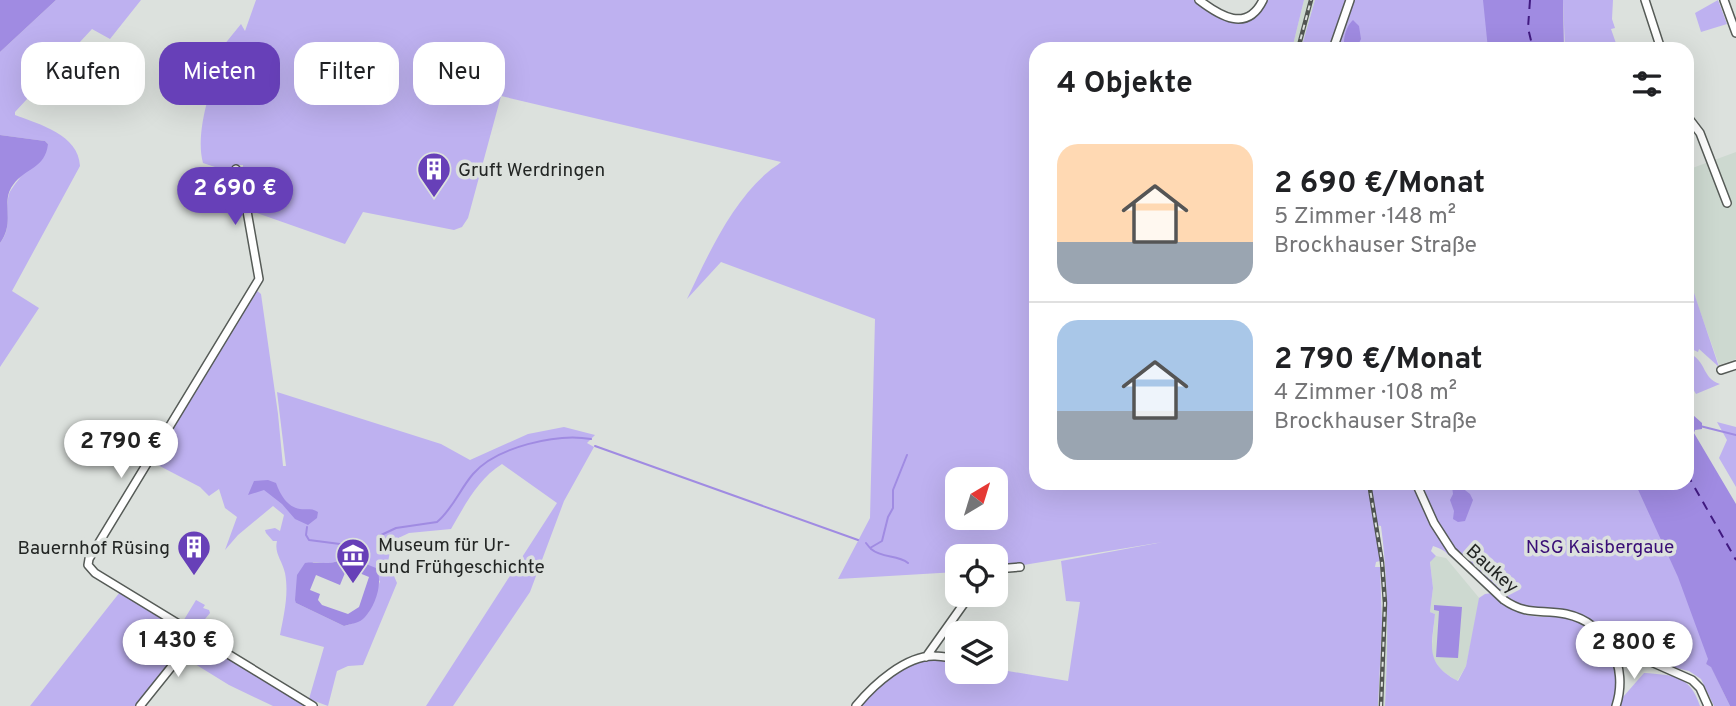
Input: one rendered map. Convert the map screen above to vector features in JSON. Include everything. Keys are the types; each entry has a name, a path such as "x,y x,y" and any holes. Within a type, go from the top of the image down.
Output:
{"street":[{"path":"1199,0 1217,14 1239,19 1252,15 1263,0"},
{"path":"1335,42 1350,0"},
{"path":"1645,0 1659,42"},
{"path":"1724,0 1736,33"},
{"path":"1694,124 1727,203"},
{"path":"236,169 247,211 259,279 88,561 89,568 313,706"},
{"path":"1721,370 1736,365"},
{"name":"Baukey","path":"1419,490 1446,544 1504,600 1513,607 1530,612 1564,613 1581,618 1599,631 1616,654"},
{"path":"1008,568 1020,567"},
{"path":"856,706 884,678 926,657 961,607"},
{"path":"140,706 197,635"},
{"path":"1616,706 1621,687 1616,654 1631,653 1692,680 1700,688 1708,706"},
{"path":"926,657 945,658"}],"shaded area":[{"path":"0,0 56,0 0,52"},
{"path":"1304,0 1315,0 1303,42 1294,42"},
{"path":"1483,0 1563,0 1564,42 1487,42"},
{"path":"1353,20 1359,26 1360,42 1344,42 1348,26"},
{"path":"0,135 45,141 48,144 39,163 18,179 9,192 7,227 0,243"},
{"path":"1736,152 1736,359 1719,365 1694,294 1694,167"},
{"path":"1694,416 1702,423 1702,429 1695,430 1694,433"},
{"path":"1694,433 1736,504 1736,706 1730,706 1711,667 1706,664 1708,659 1678,577 1638,490 1694,490"},
{"path":"268,480 276,483 291,506 316,511 317,518 308,525 295,519 264,490 248,495 254,481"},
{"path":"1452,490 1465,490 1473,500 1465,521 1458,522 1453,519 1454,511 1450,500"},
{"path":"346,554 376,568 379,580 375,601 369,613 361,621 344,626 296,603 295,600 297,575 305,563 332,562","holes":["347,568 369,577 359,607 348,614 322,605 318,600 320,594 310,590 316,575 340,585"]},
{"path":"1436,556 1446,558 1480,599 1466,666 1457,681 1441,670 1431,655 1435,614 1430,612 1433,588 1430,561"},
{"path":"1386,566 1388,635 1385,706 1378,706 1383,607 1380,567"},
{"path":"1434,605 1462,607 1458,658 1436,657 1439,611 1434,610"}],"green space":[{"path":"56,0 141,0 110,39 92,29 80,42 21,42 21,105 15,115 46,127 65,139 78,155 80,166 12,291 39,308 0,367 0,243 6,231 9,194 48,144 45,141 0,135 0,52"},
{"name":"NSG Kaisbergaue","path":"256,0 1197,0 1216,15 1246,19 1266,0 1304,0 1294,42 1029,42 1029,490 1653,490 1709,660 1706,664 1711,666 1730,706 1714,706 1701,679 1689,671 1631,650 1617,649 1609,636 1596,624 1575,613 1534,609 1518,604 1433,546 1431,551 1436,556 1430,562 1433,588 1430,612 1435,614 1432,645 1435,660 1447,674 1458,681 1466,666 1479,598 1492,593 1510,608 1523,614 1566,617 1580,621 1592,629 1602,639 1614,664 1616,693 1612,706 1385,706 1387,593 1381,526 1375,525 1380,561 1376,562 1375,567 1380,567 1382,623 1378,706 856,706 897,670 932,658 945,660 945,684 1008,684 1008,671 1068,681 1080,602 1066,601 1061,561 1163,542 1008,568 1008,544 945,544 945,573 838,579 870,518 875,319 721,262 687,299 731,215 755,185 781,162 505,97 505,42 413,42 413,105 499,105 468,218 462,227 454,230 363,212 345,244 248,210 242,176 243,165 233,165 233,173 203,163 201,133 206,105 280,105 280,42 226,42 241,24 245,31"},
{"path":"1315,0 1497,0 1498,42 1303,42"},
{"path":"1563,0 1613,0 1612,19 1615,28 1611,29 1616,42 1565,42"},
{"path":"1718,0 1727,24 1701,32 1695,13"},
{"path":"256,290 261,294 283,466 286,466 277,392 441,444 470,460 528,434 564,427 595,435 587,443 594,447 564,501 530,592 453,706 426,706 557,503 502,464 479,485 451,529 409,533 392,541 388,562 397,583 363,665 348,666 337,671 328,706 309,699 324,647 280,635 286,596 285,573 277,553 277,541 273,541 265,530 275,528 280,531 284,515 273,506 238,535 225,550 237,517 225,508 219,489 209,496 200,487 152,462","holes":["344,554 380,581 370,611 361,620 344,626 296,603 313,562 334,562"]},
{"path":"1694,293 1719,367 1699,349 1698,352 1694,350"},
{"path":"1694,356 1710,378 1720,384 1696,394"},
{"path":"1717,422 1736,427 1736,487 1719,458 1727,440"},
{"path":"120,592 189,634 190,638 136,706 30,706"},
{"path":"196,600 205,605 203,608 210,613 196,630 195,626 192,629 182,623"},
{"path":"195,642 202,642 307,706 273,706 229,685 182,656"},
{"path":"1644,673 1672,676 1686,682 1700,706 1619,706 1623,697"}],"waterway":[{"path":"1700,426 1736,435"},
{"path":"379,536 396,528 437,522 483,464 511,449 545,440 591,439"},
{"path":"595,446 858,540"},
{"path":"866,543 870,548 882,541 893,508 893,490 907,455"},
{"path":"307,527 306,535 309,540 340,544 345,548"},
{"path":"871,549 908,563"}],"ferry route":[{"path":"1530,0 1528,28 1531,42"},
{"path":"1694,486 1736,560"}],"railway":[{"path":"1300,42 1311,0"},
{"path":"1370,490 1382,562 1385,603 1381,706"}],"place":[{"name":"Gruft Werdringen","path":"434,199"},
{"name":"Bauernhof Rüsing","path":"194,577"},
{"name":"Museum für Ur- und Frühgeschichte","path":"353,585"}]}
